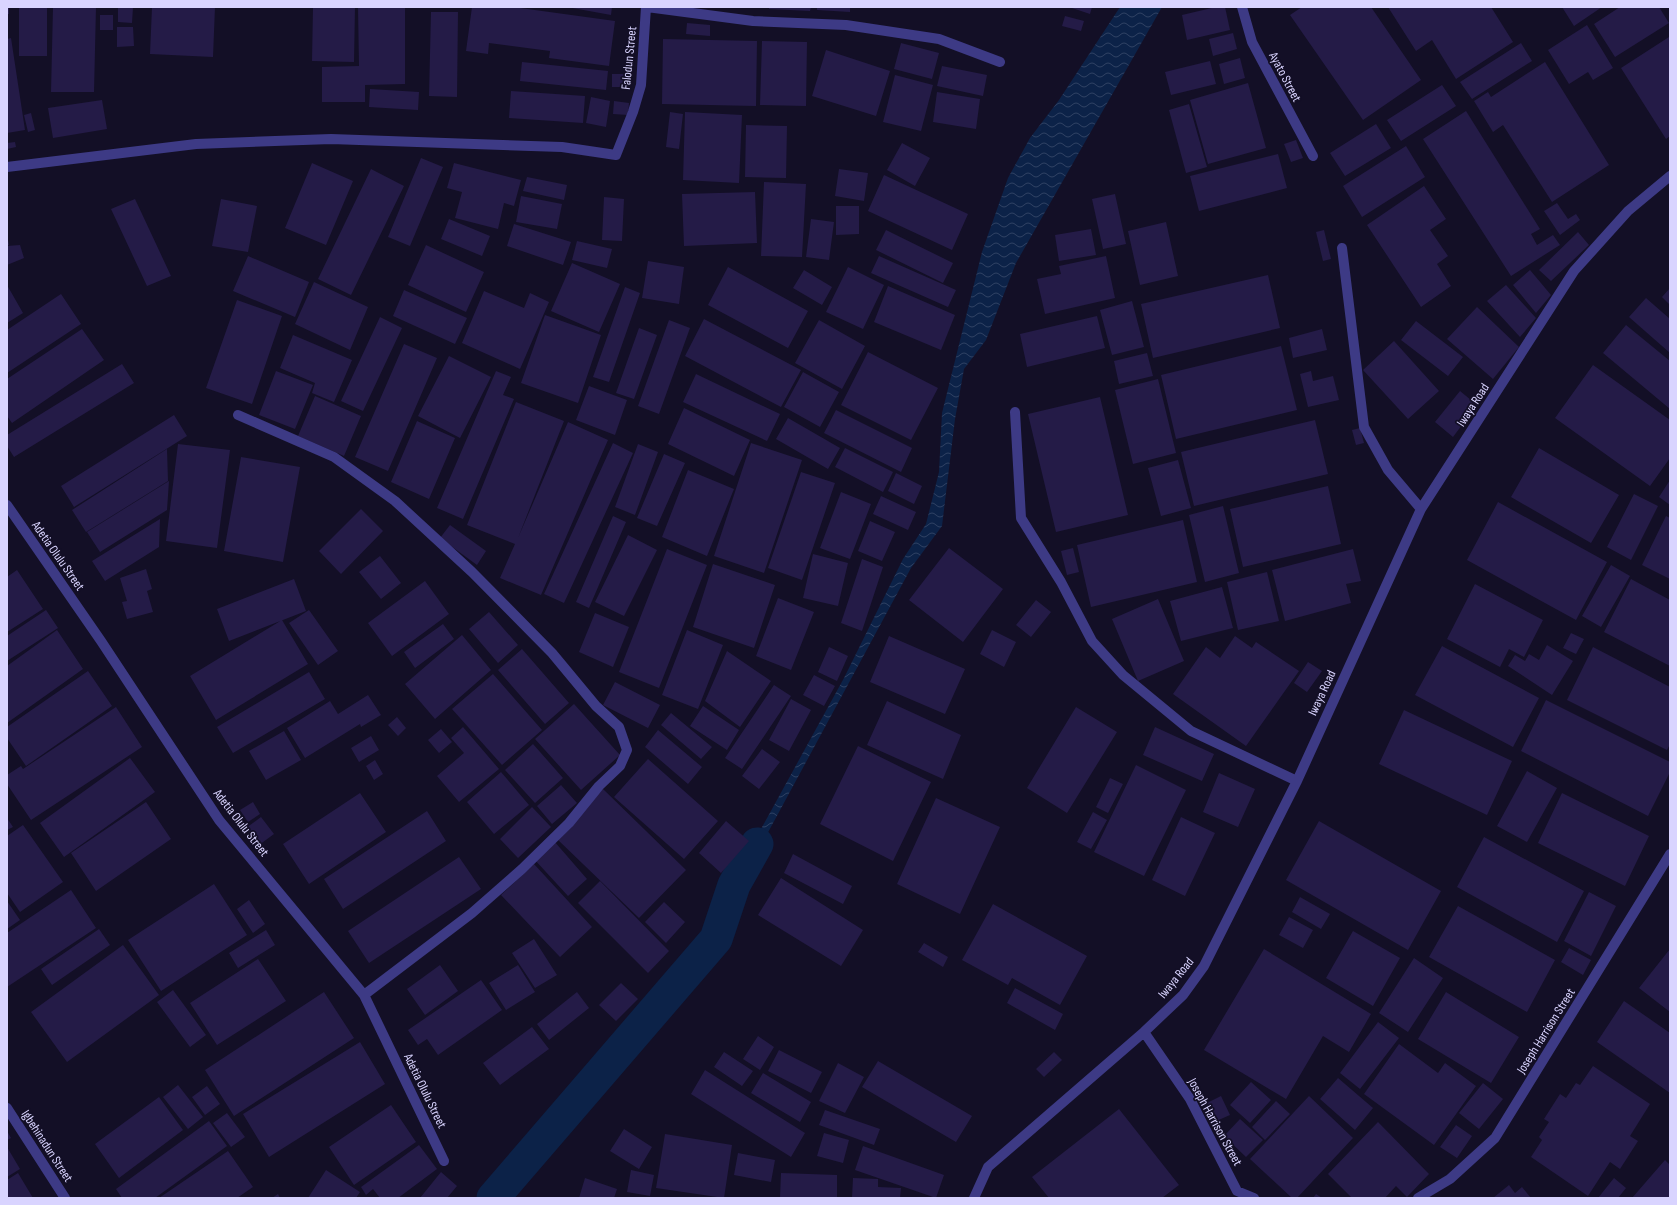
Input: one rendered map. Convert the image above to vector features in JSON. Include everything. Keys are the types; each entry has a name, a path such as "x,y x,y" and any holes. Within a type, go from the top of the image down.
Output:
{"street":[{"path":"647,7 753,21 846,25 939,39 1000,62"},
{"name":"Falodun Street","path":"7,167 196,144 331,139 562,148 616,155 633,112 641,85 647,7"},
{"name":"Ayato Street","path":"1242,7 1252,42 1313,156"},
{"name":"Iwaya Road","path":"974,1198 988,1167 1144,1032 1183,995 1204,966 1296,781 1421,509 1574,271 1628,211 1670,176"},
{"path":"1342,248 1364,427 1388,470 1421,509"},
{"path":"1015,412 1021,518 1061,582 1092,641 1123,675 1191,731 1296,781"},
{"path":"238,415 334,457 395,501 472,572 552,653 596,706 619,727 626,750 620,766 599,786 569,823 522,869 472,913 364,995"},
{"name":"Adetia Olulu Street","path":"7,505 101,641 219,820 364,995 444,1161"},
{"name":"Joseph Harrison Street","path":"1418,1198 1450,1179 1495,1138 1670,854"},
{"name":"Joseph Harrison Street","path":"1144,1032 1190,1099 1237,1191 1254,1198"},
{"name":"Igbehinadun Street","path":"7,1108 65,1198"}],"water":[{"path":"1120,7 1162,7 1016,263 986,340 964,369 955,419 942,526 911,568 739,886 733,880 844,678 903,559 926,524 939,472 942,413 982,252 1008,178 1030,138 1059,100"}],"building":[{"path":"7,7 9,7 9,14 7,14"},
{"path":"19,7 47,7 47,56 19,56"},
{"path":"53,7 96,7 94,92 51,92"},
{"path":"118,7 133,7 132,23 118,22"},
{"path":"152,7 215,7 213,57 150,54"},
{"path":"313,7 355,7 354,62 312,61"},
{"path":"358,7 405,7 405,84 365,85 365,102 322,102 322,67 359,66"},
{"path":"472,7 513,7 615,21 609,66 549,58 550,51 489,43 488,54 466,51"},
{"path":"567,7 612,7 611,15"},
{"path":"769,7 811,7 810,11 769,9"},
{"path":"817,7 850,7 850,12 817,10"},
{"path":"1069,7 1092,7 1090,14"},
{"path":"1216,7 1225,7 1230,30 1187,40 1182,15"},
{"path":"1302,7 1371,7 1421,80 1363,120 1290,15"},
{"path":"1388,7 1491,7 1513,42 1456,79 1432,40 1416,51"},
{"path":"1562,7 1602,7 1574,26"},
{"path":"1620,7 1659,7 1669,23 1615,57 1594,24"},
{"path":"431,12 458,12 457,97 429,96"},
{"path":"100,15 113,15 113,30 100,30"},
{"path":"1065,16 1084,21 1081,31 1062,26"},
{"path":"687,23 710,25 710,36 686,34"},
{"path":"1587,25 1613,68 1593,80 1588,72 1569,84 1548,50"},
{"path":"117,27 133,27 134,46 117,47"},
{"path":"1233,33 1237,49 1213,56 1209,39"},
{"path":"1669,37 1670,136 1666,139 1621,68"},
{"path":"11,38 25,130 7,133 7,39"},
{"path":"663,39 757,41 756,106 662,104"},
{"path":"762,41 807,42 806,106 760,105"},
{"path":"901,43 939,53 932,79 894,69"},
{"path":"1521,43 1532,61 1472,99 1460,82"},
{"path":"826,50 890,71 876,116 812,96"},
{"path":"1240,58 1245,78 1224,84 1219,64"},
{"path":"1210,61 1216,84 1171,95 1165,72"},
{"path":"522,62 608,71 606,90 520,81"},
{"path":"1545,62 1609,165 1552,202 1503,125 1493,132 1474,101 1488,92 1491,97"},
{"path":"942,66 987,75 983,96 937,86"},
{"path":"612,74 624,74 623,87 612,87"},
{"path":"895,75 933,85 921,131 883,122"},
{"path":"1248,83 1266,148 1208,164 1190,100"},
{"path":"1442,85 1456,106 1401,141 1387,120"},
{"path":"370,89 419,92 418,110 369,107"},
{"path":"511,91 585,96 583,123 509,118"},
{"path":"937,92 980,99 976,129 933,122"},
{"path":"591,97 610,101 606,127 586,123"},
{"path":"102,100 107,129 53,138 48,108"},
{"path":"614,101 629,103 628,115 613,114"},
{"path":"1189,104 1207,167 1186,173 1169,110"},
{"path":"1466,111 1540,229 1531,234 1537,245 1553,235 1560,245 1511,276 1423,139"},
{"path":"670,112 683,114 679,149 666,147"},
{"path":"685,112 742,115 739,183 683,180"},
{"path":"31,113 35,130 28,132 24,115"},
{"path":"1376,124 1391,148 1345,176 1330,153"},
{"path":"746,125 787,126 786,178 745,177"},
{"path":"1296,140 1303,158 1291,162 1284,144"},
{"path":"15,142 16,147 7,149 7,143"},
{"path":"902,143 930,158 915,186 887,170"},
{"path":"1406,146 1425,177 1362,217 1343,186"},
{"path":"1278,154 1287,188 1199,211 1190,176"},
{"path":"421,158 443,167 410,246 388,237"},
{"path":"312,163 353,181 326,245 285,228"},
{"path":"454,163 521,180 514,206 504,203 498,229 455,218 462,192 447,188"},
{"path":"371,169 404,186 351,295 318,279"},
{"path":"839,169 868,173 864,201 835,196"},
{"path":"884,175 968,214 952,250 868,211"},
{"path":"527,177 567,185 564,200 523,191"},
{"path":"764,182 806,184 802,257 761,256"},
{"path":"1424,186 1446,219 1430,230 1448,256 1437,264 1451,286 1421,307 1367,225"},
{"path":"755,192 757,243 684,246 682,194"},
{"path":"1115,194 1126,244 1103,249 1092,199"},
{"path":"521,196 562,204 557,229 516,222"},
{"path":"604,197 624,199 622,241 602,240"},
{"path":"135,199 171,276 147,286 111,209"},
{"path":"221,199 257,206 248,252 212,246"},
{"path":"1557,203 1568,219 1576,214 1580,220 1560,235 1544,211"},
{"path":"836,206 859,206 859,234 836,235"},
{"path":"449,219 490,236 482,256 441,239"},
{"path":"811,219 834,222 829,260 806,257"},
{"path":"1166,222 1178,276 1140,285 1128,231"},
{"path":"514,224 571,242 563,265 507,246"},
{"path":"1091,229 1096,255 1059,261 1055,235"},
{"path":"886,230 953,263 943,283 876,250"},
{"path":"1324,230 1331,259 1323,261 1316,232"},
{"path":"1578,232 1589,245 1551,281 1539,270"},
{"path":"577,241 612,249 607,268 572,260"},
{"path":"20,245 24,258 7,265 7,246"},
{"path":"426,245 484,272 466,312 408,285"},
{"path":"248,256 309,282 295,317 233,291"},
{"path":"879,256 956,290 948,307 871,273"},
{"path":"1106,256 1115,298 1045,314 1037,279 1061,274 1059,266"},
{"path":"648,261 684,267 679,304 642,298"},
{"path":"572,263 620,284 599,332 551,311"},
{"path":"728,267 808,311 788,348 708,305"},
{"path":"848,267 884,285 863,329 826,312"},
{"path":"804,270 832,287 822,305 793,288"},
{"path":"1530,270 1551,295 1536,313 1513,285"},
{"path":"1268,275 1280,328 1153,358 1141,304"},
{"path":"314,282 368,307 350,350 295,324"},
{"path":"7,285 23,313 7,323"},
{"path":"1506,285 1536,318 1520,337 1487,301"},
{"path":"888,286 955,315 941,350 874,322"},
{"path":"625,287 640,293 609,382 593,377"},
{"path":"1670,288 1670,305 1662,297"},
{"path":"404,290 467,318 455,344 393,316"},
{"path":"484,291 524,308 530,293 549,302 520,369 462,343"},
{"path":"61,294 81,324 7,373 7,330"},
{"path":"1646,298 1670,319 1670,353 1629,317"},
{"path":"237,300 282,316 252,404 206,388"},
{"path":"1132,301 1144,347 1112,355 1100,310"},
{"path":"1477,307 1519,347 1493,379 1447,339"},
{"path":"545,315 601,335 578,403 521,383"},
{"path":"1097,316 1105,348 1027,367 1020,334"},
{"path":"380,317 402,328 363,411 341,401"},
{"path":"704,319 801,370 781,407 685,356"},
{"path":"669,320 690,328 659,414 638,406"},
{"path":"819,320 865,346 842,389 795,363"},
{"path":"1416,321 1463,357 1448,376 1401,340"},
{"path":"1626,325 1670,361 1670,409 1603,353"},
{"path":"639,328 657,335 634,399 616,393"},
{"path":"82,329 104,360 12,423 7,416 7,379"},
{"path":"1322,329 1327,350 1293,358 1289,338"},
{"path":"293,335 352,360 334,402 312,393 315,383 280,368"},
{"path":"1394,341 1439,391 1408,419 1363,370"},
{"path":"404,344 437,358 388,471 355,457"},
{"path":"1281,346 1297,410 1176,439 1161,375"},
{"path":"868,352 938,388 911,440 841,405"},
{"path":"1147,353 1153,376 1119,384 1114,361"},
{"path":"449,356 491,377 460,438 418,416"},
{"path":"122,364 134,383 14,457 7,446 7,435"},
{"path":"1593,365 1670,420 1670,458 1650,486 1555,418"},
{"path":"276,371 313,385 295,429 259,415"},
{"path":"496,371 511,377 503,395 514,399 463,519 437,508"},
{"path":"1311,371 1313,381 1333,376 1339,400 1308,407 1300,374"},
{"path":"803,372 839,392 820,427 784,407"},
{"path":"696,374 780,414 767,441 683,402"},
{"path":"1158,379 1176,453 1133,464 1115,390"},
{"path":"589,386 627,400 615,435 576,420"},
{"path":"1460,391 1477,405 1453,437 1435,422"},
{"path":"315,396 361,416 344,456 298,436"},
{"path":"1100,397 1128,515 1056,532 1028,414"},
{"path":"516,402 564,421 518,538 568,422 608,440 541,595 500,578 515,544 467,525"},
{"path":"684,408 750,440 734,476 668,444"},
{"path":"836,410 912,448 901,472 824,433"},
{"path":"174,415 187,436 74,507 61,486"},
{"path":"788,418 840,448 828,469 776,439"},
{"path":"1315,420 1328,474 1194,506 1181,452"},
{"path":"417,421 455,438 429,499 391,482"},
{"path":"1360,428 1364,443 1356,445 1352,430"},
{"path":"613,443 633,453 564,603 544,594"},
{"path":"751,443 802,460 764,573 714,556"},
{"path":"178,444 230,450 217,548 166,541"},
{"path":"638,444 658,452 635,515 615,507"},
{"path":"845,448 893,472 883,492 835,467"},
{"path":"1539,448 1619,495 1591,543 1511,497"},
{"path":"167,449 168,481 86,532 72,510"},
{"path":"664,454 685,463 657,526 637,518"},
{"path":"241,457 300,467 283,562 224,551"},
{"path":"1178,460 1191,508 1161,516 1148,468"},
{"path":"688,470 734,489 707,556 662,537"},
{"path":"801,472 835,483 802,580 768,568"},
{"path":"896,473 922,486 914,504 888,491"},
{"path":"1670,480 1670,505 1659,497"},
{"path":"169,481 167,510 100,552 87,532"},
{"path":"1328,486 1341,544 1243,567 1230,509"},
{"path":"841,492 871,504 850,559 820,548"},
{"path":"1634,494 1658,506 1631,560 1607,547"},
{"path":"881,496 916,512 908,530 873,514"},
{"path":"1498,502 1607,562 1576,620 1467,560"},
{"path":"1223,506 1239,573 1205,582 1189,515"},
{"path":"361,509 383,531 341,574 319,551"},
{"path":"613,516 626,522 589,608 576,602"},
{"path":"1666,516 1670,518 1670,579 1642,565"},
{"path":"160,519 159,547 105,581 92,561"},
{"path":"1183,520 1197,582 1091,607 1077,545"},
{"path":"870,521 895,532 882,561 858,551"},
{"path":"450,525 486,551 477,565 440,538"},
{"path":"628,535 657,550 624,616 595,602"},
{"path":"949,548 1003,589 963,642 909,600"},
{"path":"1073,548 1079,572 1067,575 1061,551"},
{"path":"667,549 707,565 659,688 619,672"},
{"path":"1353,549 1361,581 1346,584 1351,603 1285,621 1272,570"},
{"path":"813,554 848,563 838,606 803,598"},
{"path":"380,556 401,583 381,599 359,572"},
{"path":"862,559 883,567 862,631 841,623"},
{"path":"713,564 775,585 754,648 693,627"},
{"path":"1611,565 1630,576 1601,627 1582,616"},
{"path":"146,569 152,589 147,591 153,612 127,619 122,602 127,601 120,578"},
{"path":"17,570 43,609 7,632 7,577"},
{"path":"1267,572 1279,621 1238,630 1227,582"},
{"path":"294,579 306,611 229,641 217,609"},
{"path":"1631,579 1670,600 1670,666 1604,632"},
{"path":"425,581 449,614 392,656 368,623"},
{"path":"1475,584 1543,620 1524,657 1509,649 1500,667 1447,639"},
{"path":"1222,587 1233,628 1181,641 1170,601"},
{"path":"778,598 814,612 791,670 756,656"},
{"path":"1158,599 1184,661 1138,681 1112,619"},
{"path":"1036,600 1051,612 1031,637 1016,625"},
{"path":"46,610 58,628 7,661 7,636"},
{"path":"309,610 338,651 318,665 289,623"},
{"path":"489,612 518,645 498,663 469,629"},
{"path":"595,613 629,627 613,667 579,652"},
{"path":"282,620 308,664 216,720 190,676"},
{"path":"443,624 454,639 415,668 404,652"},
{"path":"57,630 83,669 7,723 7,666"},
{"path":"687,630 723,645 698,709 662,695"},
{"path":"992,630 1016,642 1004,667 980,654"},
{"path":"1571,633 1584,639 1576,654 1563,648"},
{"path":"462,635 491,670 435,719 405,684"},
{"path":"889,636 965,669 945,714 870,682"},
{"path":"1235,636 1252,648 1256,642 1299,671 1246,746 1173,694 1206,647 1220,658"},
{"path":"1547,645 1573,661 1552,695 1508,666 1515,655 1525,661 1529,654 1539,660"},
{"path":"1442,646 1539,698 1513,747 1415,695"},
{"path":"829,647 848,656 837,681 818,672"},
{"path":"1593,647 1670,687 1670,744 1667,750 1567,700"},
{"path":"522,649 569,703 545,724 498,670"},
{"path":"727,651 771,681 740,727 705,701"},
{"path":"1308,662 1322,671 1307,692 1294,683"},
{"path":"88,671 112,706 26,766 7,738 7,727"},
{"path":"309,672 325,699 233,753 217,727"},
{"path":"493,674 542,730 502,765 452,709"},
{"path":"814,675 835,686 824,706 803,695"},
{"path":"615,682 660,705 648,728 603,705"},
{"path":"774,685 791,696 742,769 725,758"},
{"path":"368,695 381,715 361,727 360,724 305,758 287,728 330,701 338,714"},
{"path":"791,699 811,710 789,751 769,740"},
{"path":"1546,700 1670,762 1670,772 1648,816 1521,751"},
{"path":"887,701 961,735 943,779 867,745"},
{"path":"574,704 620,755 581,790 535,739"},
{"path":"703,706 739,730 727,750 690,726"},
{"path":"116,707 142,747 31,820 7,784 7,775 21,766 23,769"},
{"path":"1076,707 1117,732 1067,813 1027,788"},
{"path":"1404,710 1512,761 1487,815 1379,764"},
{"path":"671,713 712,747 701,759 661,725"},
{"path":"397,717 406,728 398,736 388,725"},
{"path":"463,727 499,769 459,802 437,776 464,753 451,738"},
{"path":"1155,727 1214,754 1202,781 1143,755"},
{"path":"441,729 452,742 439,753 428,740"},
{"path":"658,730 702,767 688,784 645,747"},
{"path":"284,731 301,760 266,780 249,751"},
{"path":"371,736 379,750 359,762 351,748"},
{"path":"533,744 563,778 535,803 505,770"},
{"path":"858,746 931,782 893,861 820,824"},
{"path":"762,749 780,762 759,789 742,776"},
{"path":"130,758 155,792 64,857 40,823"},
{"path":"648,759 718,821 684,859 614,797"},
{"path":"375,760 383,774 374,780 366,766"},
{"path":"1136,765 1186,790 1144,876 1094,852"},
{"path":"1527,771 1557,788 1527,842 1497,826"},
{"path":"501,772 529,805 494,834 467,802"},
{"path":"1219,773 1255,789 1238,827 1203,812"},
{"path":"1110,778 1123,784 1108,813 1096,807"},
{"path":"561,785 577,803 552,824 537,806"},
{"path":"603,789 686,870 639,918 556,838"},
{"path":"360,793 386,832 309,884 283,844"},
{"path":"1562,793 1649,836 1625,886 1538,843"},
{"path":"936,798 1000,827 960,914 897,884"},
{"path":"146,802 171,839 96,891 71,853"},
{"path":"253,802 260,814 248,822 240,810"},
{"path":"532,807 551,827 518,858 500,839"},
{"path":"427,811 446,841 343,909 324,879"},
{"path":"1093,812 1107,820 1091,849 1077,842"},
{"path":"238,813 245,823 238,828 232,818"},
{"path":"261,817 274,834 259,845 246,828"},
{"path":"1181,817 1215,833 1185,896 1152,880"},
{"path":"7,818 13,827 7,830"},
{"path":"726,821 749,841 721,873 699,853"},
{"path":"1319,821 1441,891 1408,950 1286,880"},
{"path":"23,825 63,882 20,912 7,893 7,836"},
{"path":"1484,837 1584,891 1557,942 1457,887"},
{"path":"554,841 587,879 568,896 534,859"},
{"path":"793,854 852,886 843,904 784,873"},
{"path":"459,857 481,889 369,963 348,931"},
{"path":"534,864 592,927 560,957 501,895"},
{"path":"781,878 863,930 841,966 758,915"},
{"path":"600,881 669,951 648,973 578,903"},
{"path":"214,884 247,935 161,991 128,940"},
{"path":"71,890 96,928 7,987 7,933"},
{"path":"1589,892 1616,906 1591,956 1564,941"},
{"path":"1300,897 1330,914 1321,929 1292,912"},
{"path":"249,900 265,924 253,933 237,909"},
{"path":"7,901 20,920 7,929"},
{"path":"664,902 685,922 666,943 645,922"},
{"path":"993,904 1087,956 1060,1005 1012,978 1008,985 962,960"},
{"path":"1458,906 1555,960 1527,1012 1429,957"},
{"path":"1289,917 1313,930 1303,948 1279,935"},
{"path":"99,929 110,945 52,985 41,969"},
{"path":"266,930 275,945 238,968 229,953"},
{"path":"1353,931 1400,958 1373,1006 1326,978"},
{"path":"534,939 557,975 535,988 512,953"},
{"path":"924,943 948,957 943,967 918,952"},
{"path":"123,945 159,995 67,1062 31,1012"},
{"path":"1569,948 1591,960 1583,975 1561,962"},
{"path":"1264,949 1371,1014 1349,1052 1323,1036 1286,1099 1204,1050"},
{"path":"1670,949 1670,1012 1639,988"},
{"path":"1414,958 1443,978 1408,1032 1379,1013"},
{"path":"258,959 286,1001 217,1045 190,1003"},
{"path":"440,965 458,991 425,1015 407,989"},
{"path":"518,965 535,992 506,1010 489,983"},
{"path":"481,980 502,1010 438,1055 427,1039 418,1045 408,1030"},
{"path":"621,983 638,999 616,1021 599,1005"},
{"path":"1015,988 1063,1014 1055,1030 1007,1003"},
{"path":"173,990 206,1035 190,1047 157,1002"},
{"path":"324,992 354,1038 234,1116 205,1070"},
{"path":"577,992 589,1008 549,1040 537,1024"},
{"path":"1446,992 1519,1037 1491,1083 1418,1039"},
{"path":"1624,1001 1670,1033 1670,1093 1597,1042"},
{"path":"1378,1022 1399,1038 1360,1089 1340,1073"},
{"path":"532,1027 549,1049 500,1085 483,1063"},
{"path":"758,1036 774,1047 760,1070 743,1059"},
{"path":"360,1042 385,1084 269,1157 243,1114"},
{"path":"1399,1044 1438,1073 1445,1063 1476,1086 1434,1145 1364,1094"},
{"path":"779,1050 822,1072 811,1093 768,1071"},
{"path":"724,1052 753,1071 742,1086 714,1067"},
{"path":"1054,1052 1062,1060 1044,1077 1036,1069"},
{"path":"878,1061 972,1116 956,1142 862,1087"},
{"path":"838,1063 864,1077 845,1113 819,1101"},
{"path":"1593,1066 1650,1104 1630,1136 1638,1141 1620,1169 1610,1162 1588,1196 1531,1157 1542,1140 1539,1137 1549,1122 1544,1119 1560,1094 1566,1098 1576,1083 1580,1085"},
{"path":"705,1070 805,1133 791,1157 691,1094"},
{"path":"763,1073 811,1102 800,1122 751,1093"},
{"path":"1338,1078 1373,1108 1355,1130 1320,1099"},
{"path":"1251,1082 1271,1100 1250,1123 1230,1105"},
{"path":"1483,1083 1503,1099 1479,1129 1459,1113"},
{"path":"178,1085 203,1117 188,1129 163,1097"},
{"path":"207,1086 220,1104 205,1115 192,1097"},
{"path":"1221,1096 1230,1115 1214,1122 1205,1104"},
{"path":"1309,1096 1353,1138 1297,1198 1292,1198 1250,1159"},
{"path":"159,1097 183,1130 119,1178 95,1144"},
{"path":"1276,1101 1290,1114 1265,1140 1252,1127"},
{"path":"391,1105 416,1142 354,1185 329,1147"},
{"path":"1119,1109 1179,1185 1162,1198 1049,1198 1032,1177"},
{"path":"825,1110 880,1129 874,1145 819,1125"},
{"path":"227,1113 245,1137 231,1147 213,1123"},
{"path":"1240,1119 1263,1140 1246,1157 1224,1136"},
{"path":"209,1121 227,1146 155,1198 122,1198 116,1189"},
{"path":"1378,1122 1429,1174 1407,1197 1396,1186 1385,1198 1352,1198 1328,1174"},
{"path":"1456,1125 1472,1136 1457,1158 1440,1147"},
{"path":"624,1129 652,1147 639,1169 610,1151"},
{"path":"7,1131 11,1138 7,1140"},
{"path":"824,1133 849,1140 843,1163 817,1156"},
{"path":"665,1134 732,1145 724,1198 656,1188"},
{"path":"419,1145 437,1169 398,1198 380,1198 373,1189 366,1195 361,1187"},
{"path":"863,1146 944,1175 936,1198 855,1170"},
{"path":"7,1147 20,1169 7,1177"},
{"path":"228,1151 253,1187 237,1198 159,1198"},
{"path":"738,1153 775,1160 771,1182 734,1175"},
{"path":"1665,1160 1670,1165 1670,1198 1632,1198"},
{"path":"326,1170 360,1192 356,1198 308,1198"},
{"path":"631,1170 654,1175 650,1196 627,1192"},
{"path":"441,1172 457,1186 447,1198 420,1198"},
{"path":"18,1173 33,1198 7,1198 7,1180"},
{"path":"781,1173 837,1175 837,1198 780,1198"},
{"path":"585,1178 617,1189 614,1198 579,1198"},
{"path":"853,1178 878,1179 878,1187 901,1188 900,1198 852,1198"},
{"path":"1614,1178 1626,1188 1618,1198 1598,1198"},
{"path":"1509,1185 1515,1193 1522,1187 1531,1198 1493,1198"},
{"path":"278,1194 280,1198 272,1198"},
{"path":"1316,1194 1322,1198 1313,1198"}],"waterway":[{"path":"493,1198 716,939 734,885 757,844"}]}
